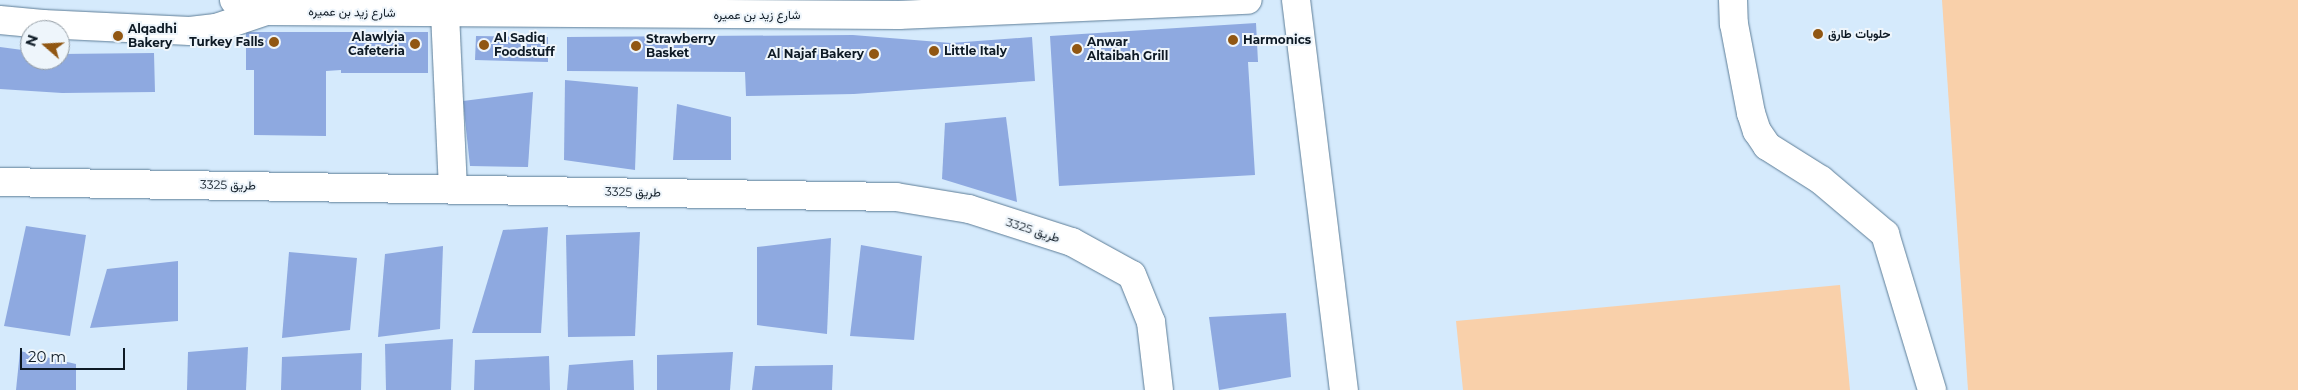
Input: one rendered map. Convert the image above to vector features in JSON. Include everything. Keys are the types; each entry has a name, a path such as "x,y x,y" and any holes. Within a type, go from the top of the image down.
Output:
{"street":[{"name":"شارع زيد بن عميره","path":"234,0 266,12"},
{"name":"شارع زيد بن عميره","path":"0,20 43,24 190,31 216,28 266,12 309,6 445,13 898,8 1248,0"},
{"path":"1296,0 1344,390"},
{"path":"1733,0 1734,24 1751,113 1757,131 1767,146 1821,180 1885,234 1932,390"},
{"path":"445,13 452,189"},
{"name":"طريق 3325","path":"0,182 896,197 969,209 1072,242 1132,275 1151,322 1159,390"}],"shaded area":[{"path":"1942,0 2298,0 2298,390 1968,390"},
{"path":"1840,285 1850,390 1463,390 1456,321"}],"building":[{"path":"1256,23 1258,62 1248,62 1255,175 1059,186 1050,36"},
{"path":"246,32 428,32 428,73 341,73 341,70 326,71 326,136 254,135 254,70 246,70"},
{"path":"853,35 951,43 1032,37 1035,81 854,94 746,96 745,72 567,71 567,37"},
{"path":"476,36 548,37 548,62 475,60"},
{"path":"0,47 20,50 20,70 70,70 70,54 154,53 155,92 62,93 0,89"},
{"path":"565,80 638,87 635,170 564,160"},
{"path":"533,92 528,167 470,166 463,101"},
{"path":"677,104 731,117 731,160 673,160"},
{"path":"1006,117 1017,202 942,179 945,123"},
{"path":"26,226 86,235 70,336 4,326"},
{"path":"548,227 541,333 472,333 503,230"},
{"path":"640,232 635,336 568,337 566,235"},
{"path":"831,238 827,334 757,325 757,247"},
{"path":"861,245 922,256 914,340 850,336"},
{"path":"443,246 440,329 378,337 385,254"},
{"path":"289,252 357,258 350,330 282,338"},
{"path":"178,261 178,321 90,328 107,269"},
{"path":"1286,313 1291,377 1219,390 1209,317"},
{"path":"453,339 451,390 386,390 385,344"},
{"path":"248,347 246,390 187,390 188,352"},
{"path":"20,351 76,364 76,390 16,390"},
{"path":"733,352 730,390 657,390 657,355"},
{"path":"362,353 361,390 281,390 282,357"},
{"path":"549,356 550,390 474,390 475,360"},
{"path":"633,360 634,390 567,390 569,365"},
{"path":"833,365 832,390 752,390 755,366"}],"place":[{"name":"حلويات طارق","path":"1818,34"},
{"name":"Alqadhi Bakery","path":"118,36"},
{"name":"Harmonics","path":"1233,40"},
{"name":"Turkey Falls","path":"274,42"},
{"name":"Alawlyia Cafeteria","path":"415,44"},
{"name":"Al Sadiq Foodstuff","path":"484,45"},
{"name":"Strawberry Basket","path":"636,46"},
{"name":"Anwar Altaibah Grill","path":"1077,49"},
{"name":"Little Italy","path":"934,51"},
{"name":"Al Najaf Bakery","path":"874,54"}]}
